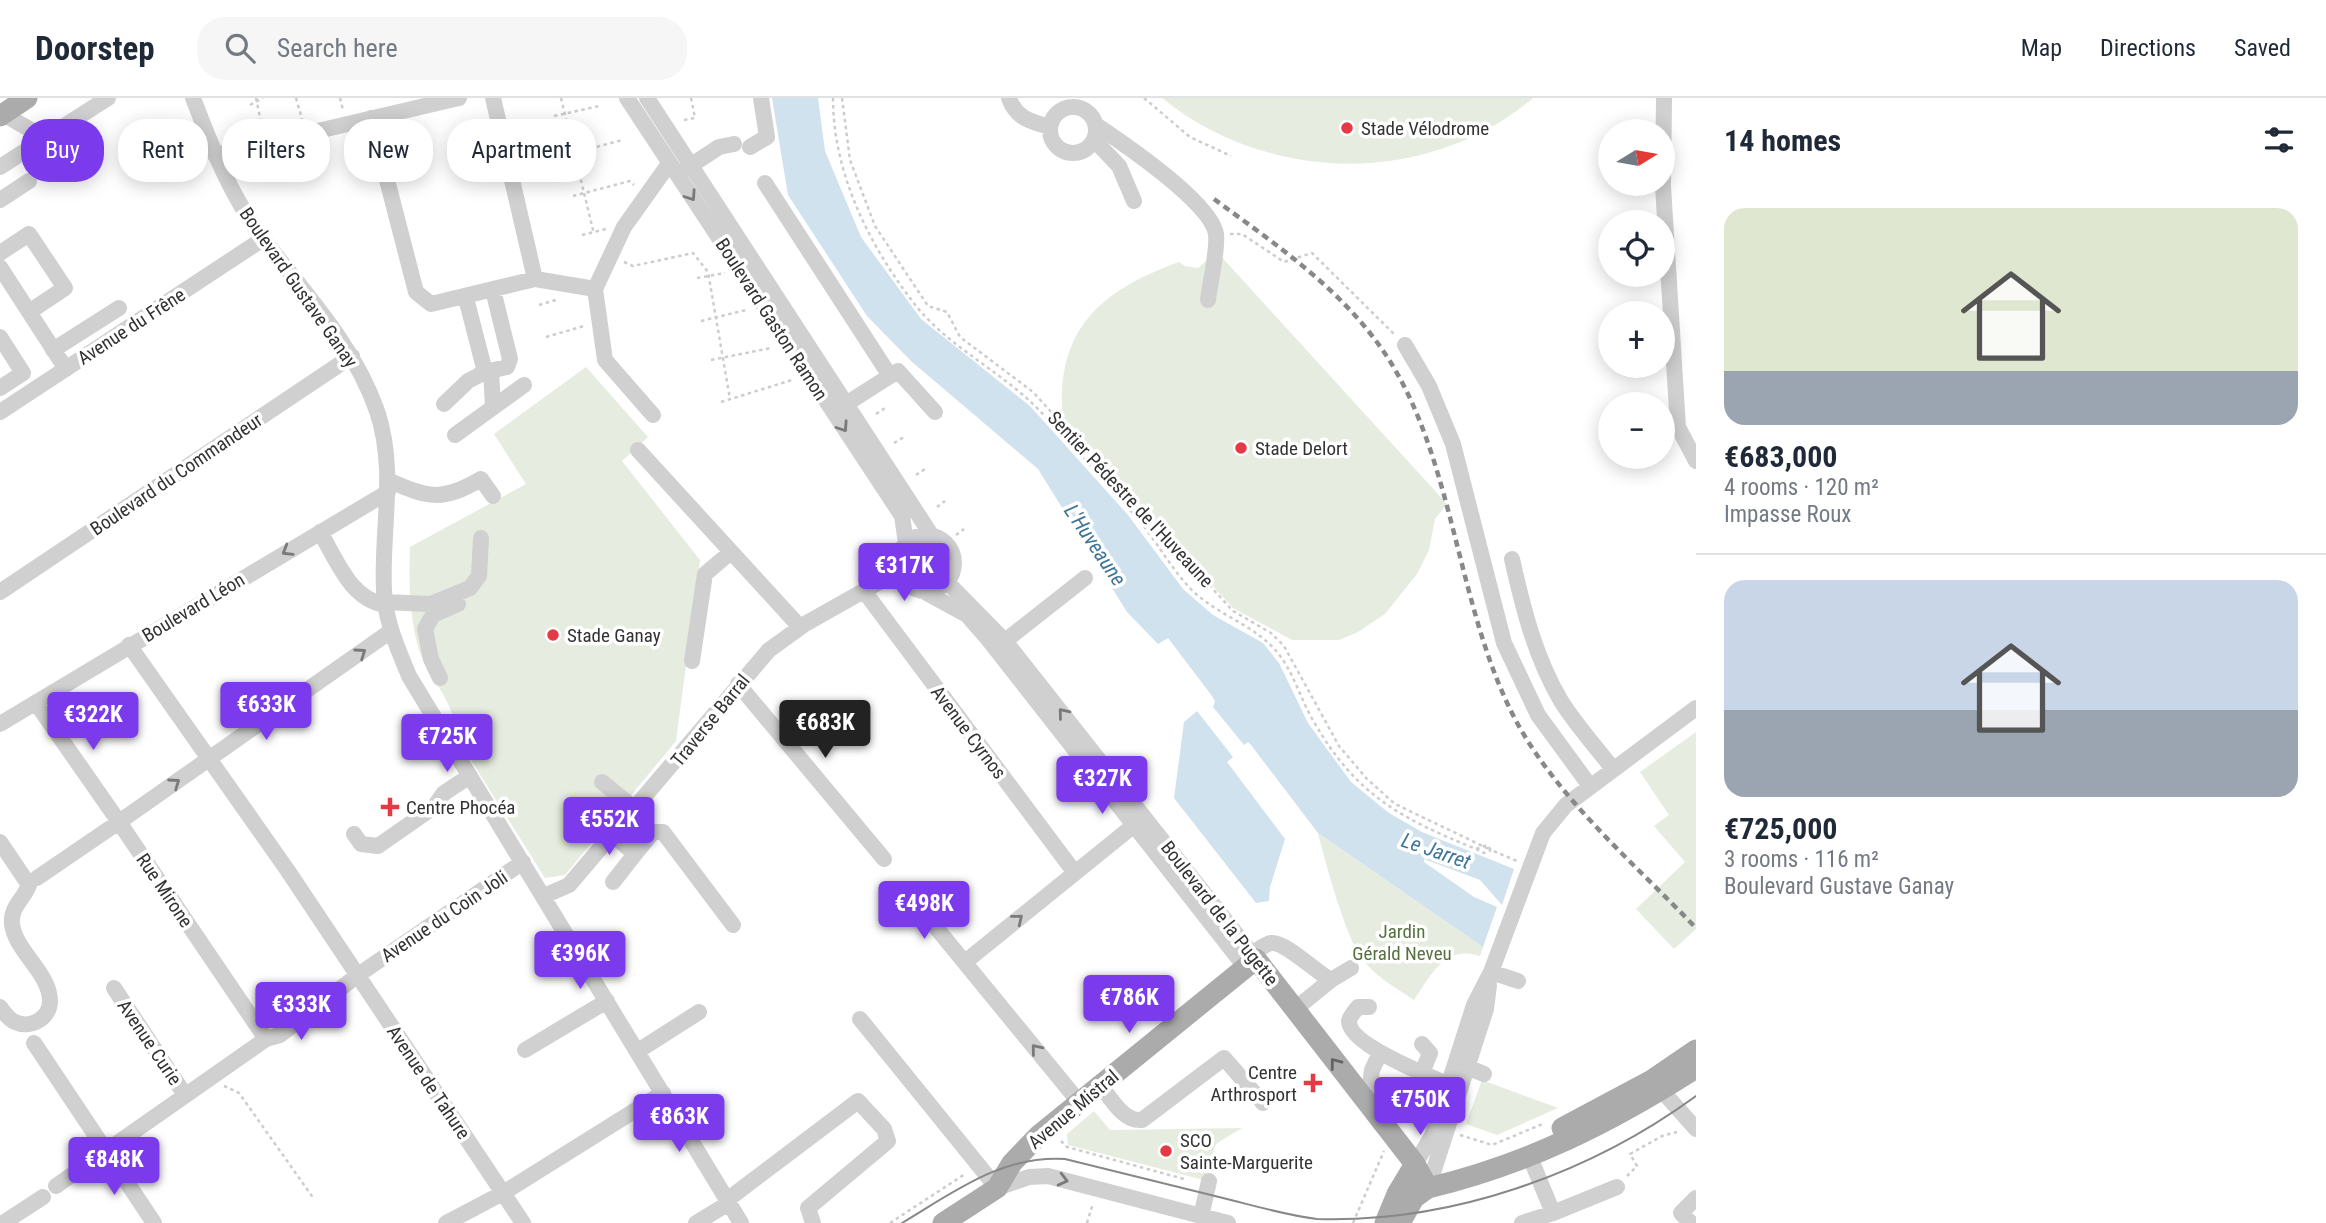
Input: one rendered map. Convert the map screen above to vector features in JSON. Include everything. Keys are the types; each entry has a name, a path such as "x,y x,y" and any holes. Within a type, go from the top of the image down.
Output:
{"main road":[{"name":"Boulevard de la Pugette","path":"1251,960 1426,1174"},
{"name":"Avenue Mistral","path":"997,1188 1012,1163 1048,1128 1251,960"},
{"path":"1426,1174 1530,1157 1598,1127 1657,1085 1696,1050"},
{"path":"1385,1223 1397,1194 1426,1174 1465,1166 1528,1143 1696,1068"},
{"path":"1400,1223 1426,1174"},
{"path":"943,1223 997,1188"}],"street":[{"path":"74,119 107,98"},
{"name":"Boulevard Gustave Ganay","path":"193,98 215,155 232,189 263,239 311,297 352,356 378,414 388,461 385,604 401,658 423,702 544,896 741,1223"},
{"path":"330,127 372,118 419,102 459,98"},
{"path":"493,98 535,279"},
{"name":"Boulevard Gaston Ramon","path":"627,98 671,172 902,516 906,543"},
{"name":"Boulevard Gaston Ramon","path":"647,98 932,536"},
{"path":"653,415 605,360 595,289 646,186 671,172 691,166 719,147 742,145 767,137 761,98"},
{"path":"1009,98 1018,113 1030,122 1050,127"},
{"path":"1664,98 1663,186 1678,428 1696,461"},
{"path":"10,107 24,119"},
{"path":"1095,132 1084,151 1066,152 1056,146 1050,127 1059,111 1074,107 1088,112 1095,132 1119,166 1133,201"},
{"path":"372,118 416,292 431,304 466,298 535,279 595,289"},
{"path":"1095,132 1130,147 1198,204 1216,233 1208,300"},
{"path":"215,155 222,152"},
{"path":"0,167 21,153"},
{"path":"0,200 27,182"},
{"path":"765,183 890,376"},
{"path":"0,253 29,234 65,288 29,312"},
{"name":"Avenue du Frêne","path":"0,412 263,239"},
{"path":"0,267 66,369"},
{"path":"444,404 468,382 510,364 493,290"},
{"path":"466,298 488,372 493,407"},
{"path":"53,350 119,308"},
{"path":"0,337 23,373 0,388"},
{"path":"1405,345 1429,386 1453,444 1508,653 1538,715 1590,786"},
{"name":"Boulevard du Commandeur","path":"0,592 352,356"},
{"path":"846,404 898,371 935,412"},
{"path":"455,435 524,385"},
{"path":"638,450 800,628"},
{"path":"388,486 436,496 457,493 481,479 492,496"},
{"name":"Boulevard Léon","path":"0,724 320,532 388,486"},
{"path":"320,532 358,594 374,603 385,604 431,604 470,588 480,576 481,538"},
{"path":"923,535 932,536 946,543 953,557 951,574 947,582 932,590 923,591 908,584 899,571 899,556 906,543 923,535"},
{"path":"692,661 705,574 731,552"},
{"path":"1512,559 1523,610 1540,660 1561,701 1613,769"},
{"name":"Traverse Barral","path":"544,896 569,885 769,650 800,628 899,571"},
{"path":"988,638 1005,641 1085,578"},
{"name":"Boulevard de la Pugette","path":"947,582 1005,641 1251,960"},
{"name":"Avenue Cyrnos","path":"864,590 1075,873"},
{"name":"Boulevard de la Pugette","path":"923,591 967,615 988,638 1133,826 1251,960"},
{"path":"440,678 428,648 425,629 433,615 477,595"},
{"path":"37,878 391,631"},
{"name":"Avenue de Tahure","path":"129,645 288,871 523,1223"},
{"path":"401,658 428,648"},
{"path":"738,684 884,859"},
{"name":"Rue Mirone","path":"36,703 266,1039"},
{"path":"1426,1174 1432,1136 1474,1005 1491,972 1543,833 1556,814 1590,786 1696,708"},
{"path":"354,834 361,844 378,846 434,807 444,793 470,776"},
{"path":"602,782 635,809"},
{"path":"965,962 1133,826"},
{"path":"613,882 653,832 663,832 733,925"},
{"path":"612,835 635,855"},
{"path":"0,842 29,885 16,904 12,927 48,991 50,1003 44,1016 36,1023 25,1025 10,1019 0,1007"},
{"name":"Avenue du Coin Joli","path":"3,1223 266,1039 280,1035 358,975 523,862"},
{"path":"911,897 1079,1101"},
{"path":"1251,960 1270,943 1281,943 1316,973 1331,980"},
{"path":"1294,1010 1331,980 1351,968"},
{"path":"1491,972 1518,981"},
{"path":"1426,1174 1486,1009 1491,972"},
{"name":"Avenue Curie","path":"114,988 185,1095"},
{"path":"526,1050 607,1000"},
{"path":"1369,1007 1358,1007 1349,1019 1350,1025 1380,1053 1447,1084"},
{"path":"638,1051 699,1012"},
{"path":"860,1019 997,1188 1029,1177 1048,1176 1228,1223"},
{"path":"34,1043 154,1223"},
{"path":"1422,1044 1430,1053 1422,1073"},
{"path":"1367,1105 1372,1070 1380,1053"},
{"path":"1100,1085 1127,1117 1133,1121 1142,1120 1224,1058 1263,1103"},
{"path":"1467,1067 1484,1074"},
{"path":"1657,1085 1688,1131"},
{"path":"446,1223 503,1193 663,1093"},
{"path":"696,1223 855,1102 862,1103 884,1129 888,1141 811,1204 807,1212 813,1223"},
{"path":"1530,1157 1553,1213"},
{"path":"1201,1217 1209,1181"},
{"path":"1522,1223 1617,1186"},
{"path":"1691,1223 1681,1213 1696,1198"}],"path":[{"path":"256,98 260,119"},
{"path":"250,105 257,104 263,98"},
{"path":"296,98 302,119"},
{"path":"561,98 566,119"},
{"path":"684,120 695,118 691,98"},
{"path":"833,98 841,164 854,199 867,230 916,305 946,337 1019,391 1039,411 1138,520 1188,586 1230,620 1261,636 1276,651 1287,666 1312,720 1354,778 1392,811 1423,828 1484,853 1491,850"},
{"name":"Sentier Pédestre de l'Huveaune","path":"842,98 850,160 875,226 928,306 947,312 960,337 1033,392 1233,611 1270,633 1283,646 1339,746 1367,779 1395,804 1529,866"},
{"path":"1144,98 1190,137 1231,156"},
{"path":"554,116 599,106"},
{"path":"596,147 622,140"},
{"path":"573,196 630,181 646,186"},
{"path":"582,182 594,234"},
{"path":"1216,233 1242,234 1283,262 1312,253 1405,345"},
{"path":"611,257 633,266 693,253 709,276 714,318 730,399"},
{"path":"697,278 740,271"},
{"path":"701,321 746,310"},
{"path":"546,337 600,322"},
{"path":"711,360 771,348"},
{"path":"721,401 792,380"},
{"path":"876,414 885,408"},
{"path":"894,443 904,437"},
{"path":"916,475 925,469"},
{"path":"937,507 945,500"},
{"path":"956,535 964,529"},
{"path":"1476,849 1480,845"},
{"path":"208,1079 239,1093 314,1199"},
{"path":"1048,1128 1067,1147 1184,1179"},
{"path":"1617,1186 1637,1166 1630,1154 1662,1136 1688,1131"},
{"path":"1353,1223 1379,1158 1393,1136"},
{"path":"1087,1223 1098,1189"}],"green space":[{"name":"Stade Vélodrome","path":"1162,98 1533,98 1491,127 1445,148 1397,160 1348,164 1298,159 1250,147 1204,126"},
{"name":"Stade Delort","path":"1217,252 1447,504 1435,519 1429,550 1417,574 1385,614 1358,632 1339,640 1292,640 1233,608 1063,422 1062,390 1066,363 1075,339 1088,319 1105,301 1151,273 1179,262 1198,268"},
{"name":"Stade Ganay","path":"586,367 648,437 622,461 700,560 676,741 565,875 545,878 454,733 454,722 447,701 423,660 411,612 410,547 526,484 494,434"},
{"path":"1696,732 1696,929 1674,949 1636,909 1685,862 1654,826 1669,815 1640,772"},
{"name":"Jardin Gérald Neveu","path":"1318,833 1483,947 1480,956 1468,953 1448,958 1433,972 1414,1000 1380,977 1356,950 1337,899"},
{"path":"1482,1080 1558,1108 1497,1135 1466,1124"},
{"name":"SCO Sainte-Marguerite","path":"1094,1111 1110,1130 1242,1128 1216,1144 1204,1180 1068,1145 1067,1134"}],"water":[{"path":"772,98 818,98 825,151 861,237 921,319 1030,406 1128,515 1183,589 1213,615 1263,643 1279,663 1308,723 1351,782 1389,813 1422,832 1514,869 1502,905 1480,880 1424,859 1424,862 1474,897 1497,907 1483,947 1318,833 1251,745 1248,742 1244,745 1213,707 1215,701 1212,696 1168,638 1158,644 1127,612 1038,469 911,361 867,316 788,195"},
{"path":"1197,711 1233,757 1227,762 1285,839 1270,887 1269,901 1256,903 1174,798 1184,722"}],"tram line":[{"path":"902,1223 979,1178 999,1169 1042,1159 1065,1159 1268,1210 1317,1219 1368,1218 1418,1212 1468,1202 1565,1170 1611,1149 1696,1096"}],"railway":[{"path":"1214,199 1319,280 1373,337 1400,378 1420,422 1437,469 1476,618 1511,711 1528,741 1571,799 1696,928"}],"place":[{"name":"Stade Vélodrome","path":"1347,128"},
{"name":"Stade Delort","path":"1241,448"},
{"name":"Stade Ganay","path":"553,635"},
{"name":"Centre Phocéa","path":"390,807"},
{"name":"Centre Arthrosport","path":"1313,1083"},
{"name":"SCO Sainte-Marguerite","path":"1166,1151"}],"water label":[{"name":"L'Huveaune","path":"1095,545"},
{"name":"Le Jarret","path":"1436,851"}]}
